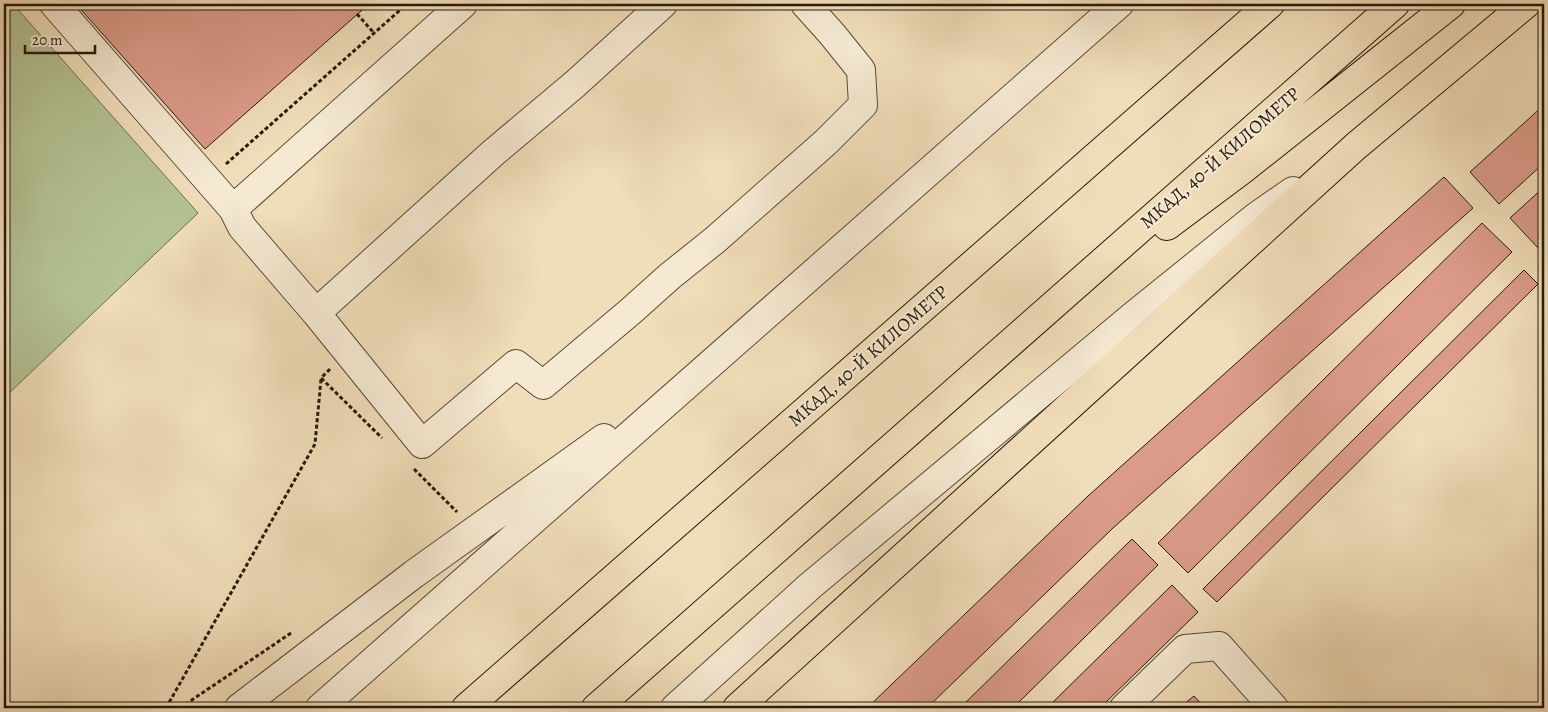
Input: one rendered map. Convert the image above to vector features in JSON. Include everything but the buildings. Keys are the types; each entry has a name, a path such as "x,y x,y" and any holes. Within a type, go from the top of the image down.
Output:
{"main road":[{"name":"МКАД, 40-Й КИЛОМЕТР","path":"466,708 1270,4"},
{"name":"МКАД, 40-Й КИЛОМЕТР","path":"596,708 1395,4"},
{"path":"1016,338 1242,170 1451,4"},
{"path":"737,708 1356,146 1526,4"}],"street":[{"path":"54,4 234,209 242,227 316,312 422,444 516,364 543,385 715,240 826,142 864,105 860,70 832,34 805,4"},
{"path":"234,209 463,4"},
{"path":"316,312 663,4"},
{"path":"320,708 1119,4"},
{"path":"675,708 810,586 1134,316 1257,216 1356,146"},
{"path":"239,708 414,574 728,350"},
{"path":"1124,708 1185,649 1219,646 1274,708"}],"path":[{"path":"218,170 407,4"},
{"path":"357,14 374,33"},
{"path":"166,708 315,444 321,378 347,351"},
{"path":"321,378 383,439"},
{"path":"411,466 459,514 452,519"},
{"path":"180,708 292,633"}],"green space":[{"path":"4,4 13,4 198,213 4,398"}]}
